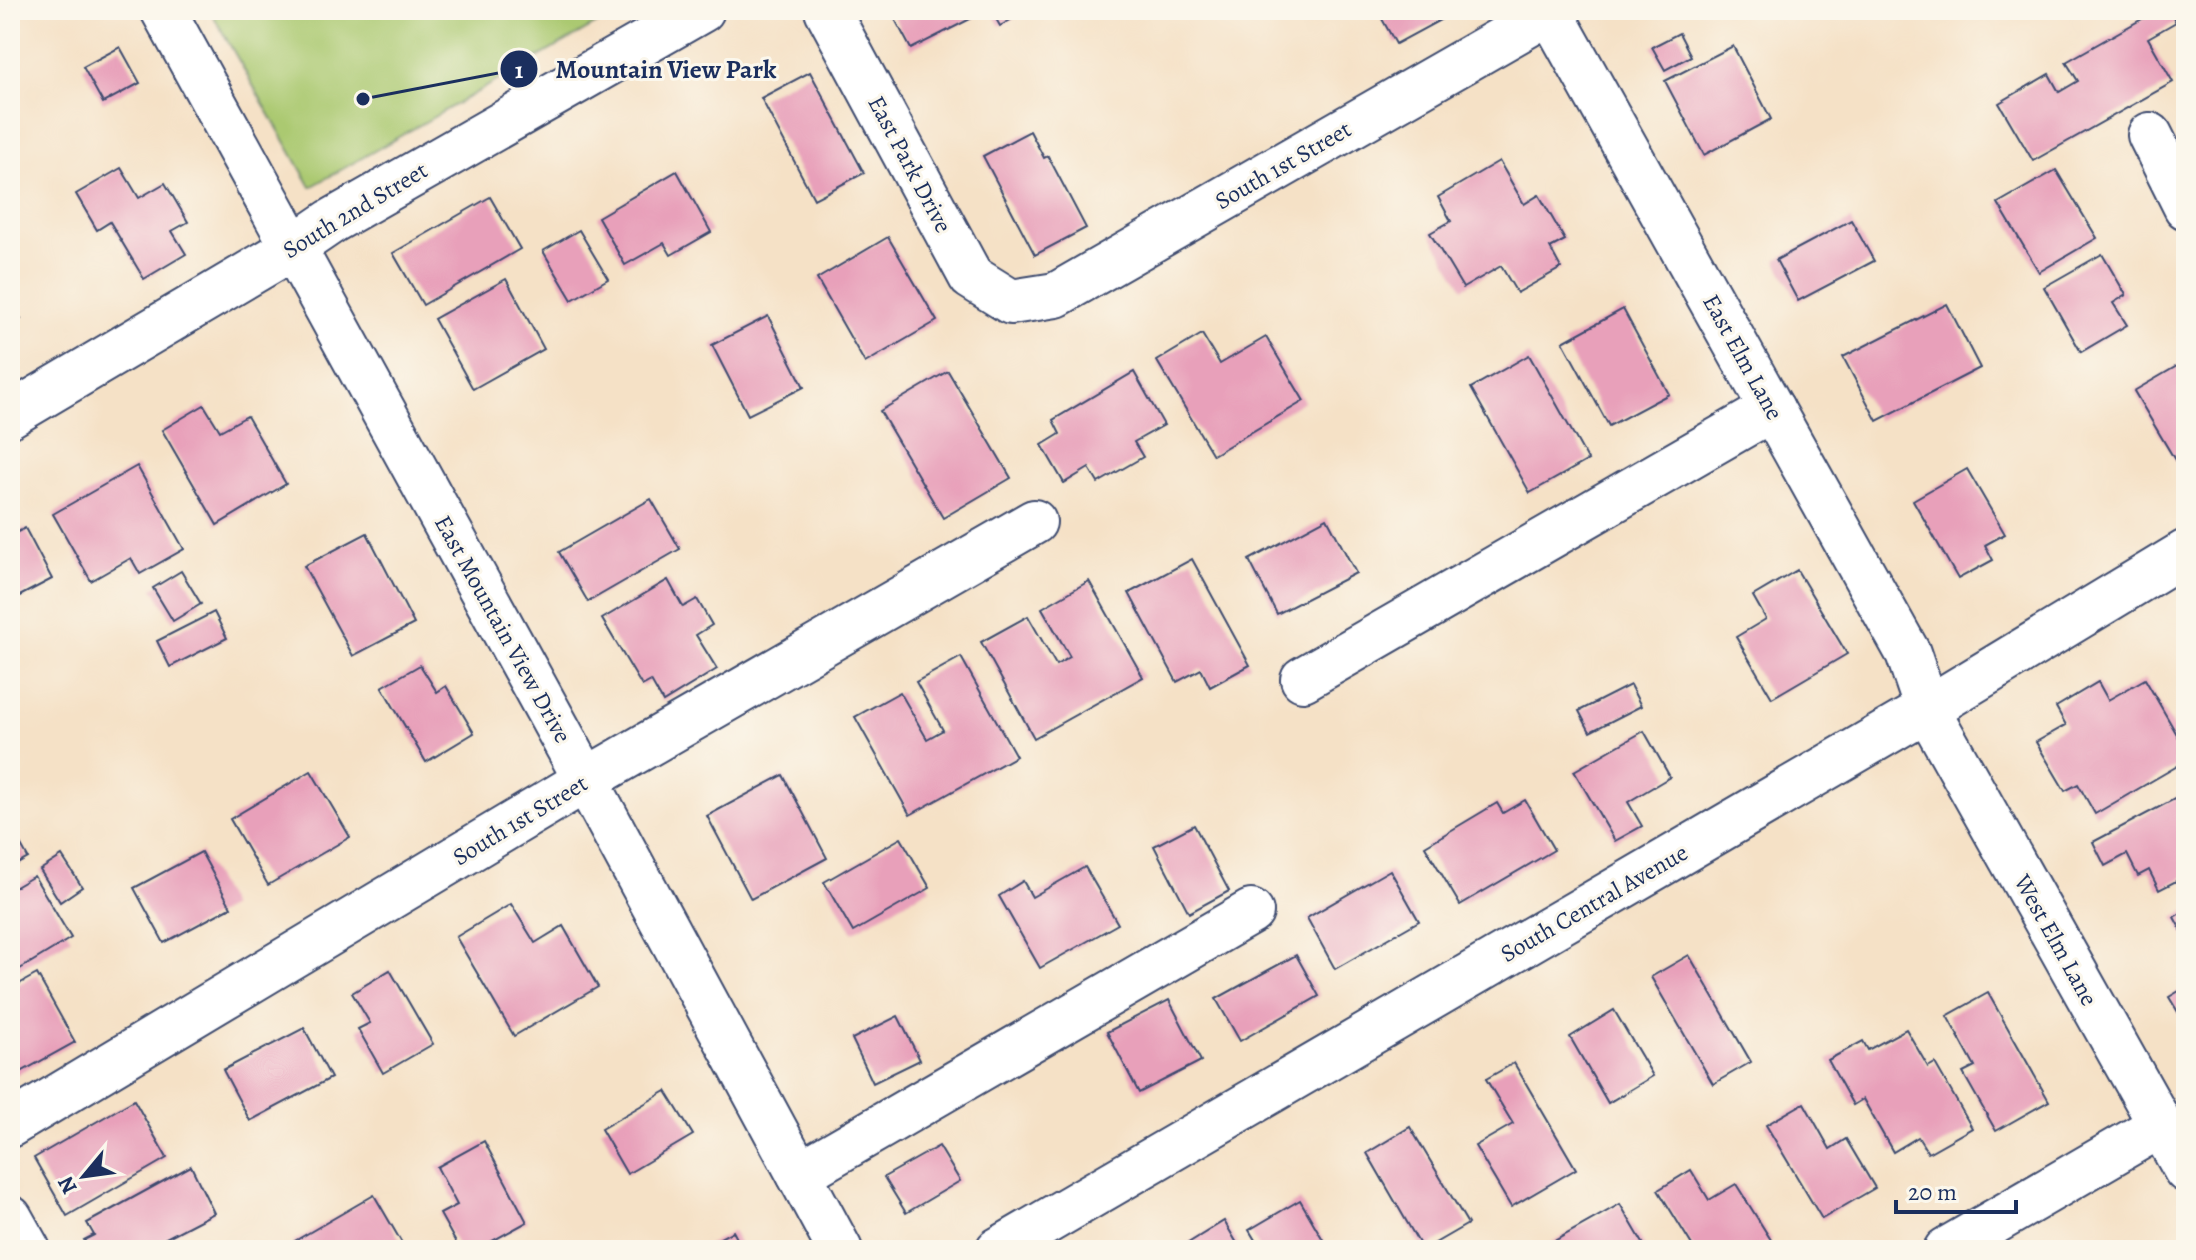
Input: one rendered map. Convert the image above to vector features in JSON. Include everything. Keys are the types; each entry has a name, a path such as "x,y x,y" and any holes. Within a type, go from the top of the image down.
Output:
{"street":[{"name":"East Mountain View Drive","path":"163,10 840,1250"},
{"name":"South 2nd Street","path":"10,415 294,247 332,221 702,10"},
{"name":"East Park Drive","path":"827,10 971,277 1011,302"},
{"name":"South 1st Street","path":"1011,302 1056,295 1550,11"},
{"name":"East Elm Lane","path":"1550,11 1908,653 1927,709"},
{"path":"2150,135 2186,207"},
{"path":"1303,679 1772,409"},
{"name":"South 1st Street","path":"10,1125 586,780 1034,522"},
{"name":"South Central Avenue","path":"998,1250 1927,709 2186,552"},
{"name":"West Elm Lane","path":"1927,709 2186,1170"},
{"path":"799,1174 1251,912"},
{"path":"1946,1250 2161,1125"},
{"path":"10,1218 28,1250"}],"green space":[{"path":"210,10 621,10 311,187"}],"building":[{"path":"10,10 29,10 10,21"},
{"path":"890,10 978,10 980,14 911,49"},
{"path":"991,10 1028,10 1000,26"},
{"path":"1377,10 1439,10 1444,18 1396,44"},
{"path":"2158,10 2169,10 2176,22 2148,38 2173,82 2033,161 1999,103 2049,74 2059,92 2078,81 2066,62"},
{"path":"1679,33 1691,56 1665,70 1652,47"},
{"path":"1733,46 1771,119 1704,155 1665,81"},
{"path":"120,47 140,83 103,103 83,67"},
{"path":"810,72 864,173 814,199 761,98"},
{"path":"1030,131 1044,158 1048,156 1086,228 1035,255 983,156"},
{"path":"1499,161 1524,204 1539,195 1565,240 1550,248 1561,268 1517,293 1501,266 1463,288 1430,233 1451,221 1438,197"},
{"path":"121,168 139,198 165,183 188,222 172,231 186,254 144,279 110,222 97,230 76,194"},
{"path":"2056,170 2097,238 2039,272 1998,203"},
{"path":"677,171 711,232 671,255 664,243 625,265 598,217"},
{"path":"490,197 520,249 423,305 393,253"},
{"path":"1851,220 1874,261 1798,301 1776,260"},
{"path":"579,230 608,279 572,300 543,251"},
{"path":"888,237 937,321 865,363 817,279"},
{"path":"2102,254 2126,295 2113,303 2127,325 2081,352 2044,287"},
{"path":"506,279 544,349 473,389 434,319"},
{"path":"10,301 21,319 10,325"},
{"path":"1947,304 1980,368 1877,421 1843,357"},
{"path":"1623,309 1669,394 1609,426 1563,342"},
{"path":"768,316 804,387 748,415 712,345"},
{"path":"1202,334 1220,364 1266,337 1304,401 1213,455 1157,361"},
{"path":"1529,355 1588,460 1530,493 1471,388"},
{"path":"2184,362 2186,460 2178,465 2134,391"},
{"path":"948,371 1011,478 943,518 880,411"},
{"path":"1134,372 1164,425 1134,442 1143,457 1098,483 1089,468 1064,483 1042,445 1060,434 1053,420"},
{"path":"204,405 220,431 247,416 286,484 217,525 162,430"},
{"path":"137,466 184,549 140,574 131,558 91,581 53,514"},
{"path":"1967,469 2005,534 1985,545 1993,560 1958,579 1913,500"},
{"path":"651,499 680,549 588,602 559,552"},
{"path":"1327,518 1356,573 1277,614 1249,560"},
{"path":"25,528 52,579 10,601 10,536"},
{"path":"367,533 414,624 353,656 304,566"},
{"path":"1192,559 1250,665 1210,687 1201,669 1177,682 1129,593"},
{"path":"1797,570 1847,654 1772,698 1736,637 1766,619 1753,596"},
{"path":"181,571 201,604 173,621 153,588"},
{"path":"668,580 683,607 697,599 712,625 696,635 717,669 663,702 651,681 642,686 602,619"},
{"path":"1089,581 1143,677 1034,738 981,642 1028,616 1056,665 1070,657 1042,608"},
{"path":"214,612 227,638 170,667 157,641"},
{"path":"961,657 1016,756 910,815 855,717 900,692 927,739 943,730 916,682"},
{"path":"420,665 437,692 446,686 474,733 426,762 382,687"},
{"path":"2145,679 2186,750 2186,761 2095,814 2078,784 2065,791 2036,742 2066,725 2056,707 2098,682 2108,700"},
{"path":"1630,685 1641,706 1590,732 1579,711"},
{"path":"1644,731 1670,777 1628,802 1642,826 1615,841 1574,771"},
{"path":"311,771 350,837 268,885 230,819"},
{"path":"783,775 827,858 751,899 707,816"},
{"path":"2180,796 2186,807 2186,876 2159,890 2149,870 2138,876 2127,854 2105,866 2093,842"},
{"path":"1525,800 1554,850 1460,905 1425,846 1497,803 1503,813"},
{"path":"1194,825 1229,891 1189,913 1154,846"},
{"path":"10,826 28,858 10,868"},
{"path":"901,838 930,888 853,932 824,882"},
{"path":"201,852 231,907 164,943 134,888"},
{"path":"62,856 82,887 60,902 40,870"},
{"path":"1085,867 1118,924 1040,968 999,896 1023,881 1032,897"},
{"path":"1390,870 1419,921 1335,969 1307,918"},
{"path":"34,876 71,938 10,975 10,890"},
{"path":"511,904 535,943 563,926 598,987 514,1036 456,937"},
{"path":"2186,910 2186,939 2174,917"},
{"path":"1296,955 1319,996 1240,1041 1216,999"},
{"path":"1689,955 1751,1062 1713,1084 1651,977"},
{"path":"390,970 433,1044 383,1073 358,1029 370,1023 352,993"},
{"path":"37,974 75,1042 10,1078 10,989"},
{"path":"2186,987 2186,1021 2184,1022 2169,997"},
{"path":"1988,993 2049,1101 1996,1131 1963,1073 1975,1067 1947,1016"},
{"path":"1169,1000 1201,1061 1139,1093 1107,1032"},
{"path":"1614,1010 1653,1076 1608,1103 1570,1037"},
{"path":"898,1016 920,1060 873,1083 852,1039"},
{"path":"304,1028 331,1078 250,1121 223,1070"},
{"path":"1906,1029 1928,1067 1935,1063 1972,1128 1928,1153 1918,1137 1893,1152 1863,1099 1853,1105 1828,1060 1863,1041 1868,1050"},
{"path":"1514,1063 1576,1169 1511,1207 1475,1146 1513,1124 1486,1079"},
{"path":"666,1091 693,1135 627,1174 601,1129"},
{"path":"134,1100 167,1158 67,1216 34,1158"},
{"path":"1804,1103 1830,1149 1846,1139 1875,1188 1822,1219 1766,1125"},
{"path":"1410,1127 1468,1224 1423,1250 1367,1153"},
{"path":"484,1141 527,1222 476,1250 460,1250 440,1214 457,1205 437,1167"},
{"path":"939,1146 960,1181 906,1213 884,1177"},
{"path":"191,1166 214,1213 143,1250 90,1250 84,1240 94,1235 87,1223"},
{"path":"1691,1170 1709,1200 1736,1184 1771,1240 1754,1250 1695,1250 1658,1190"},
{"path":"374,1195 406,1250 298,1250 293,1242"},
{"path":"1300,1200 1329,1250 1261,1250 1249,1230"},
{"path":"1620,1204 1647,1250 1555,1250 1551,1243"},
{"path":"1224,1221 1241,1250 1188,1250 1185,1245"},
{"path":"733,1231 743,1250 698,1250"}],"place":[{"name":"Mountain View Park","path":"363,99"}]}
